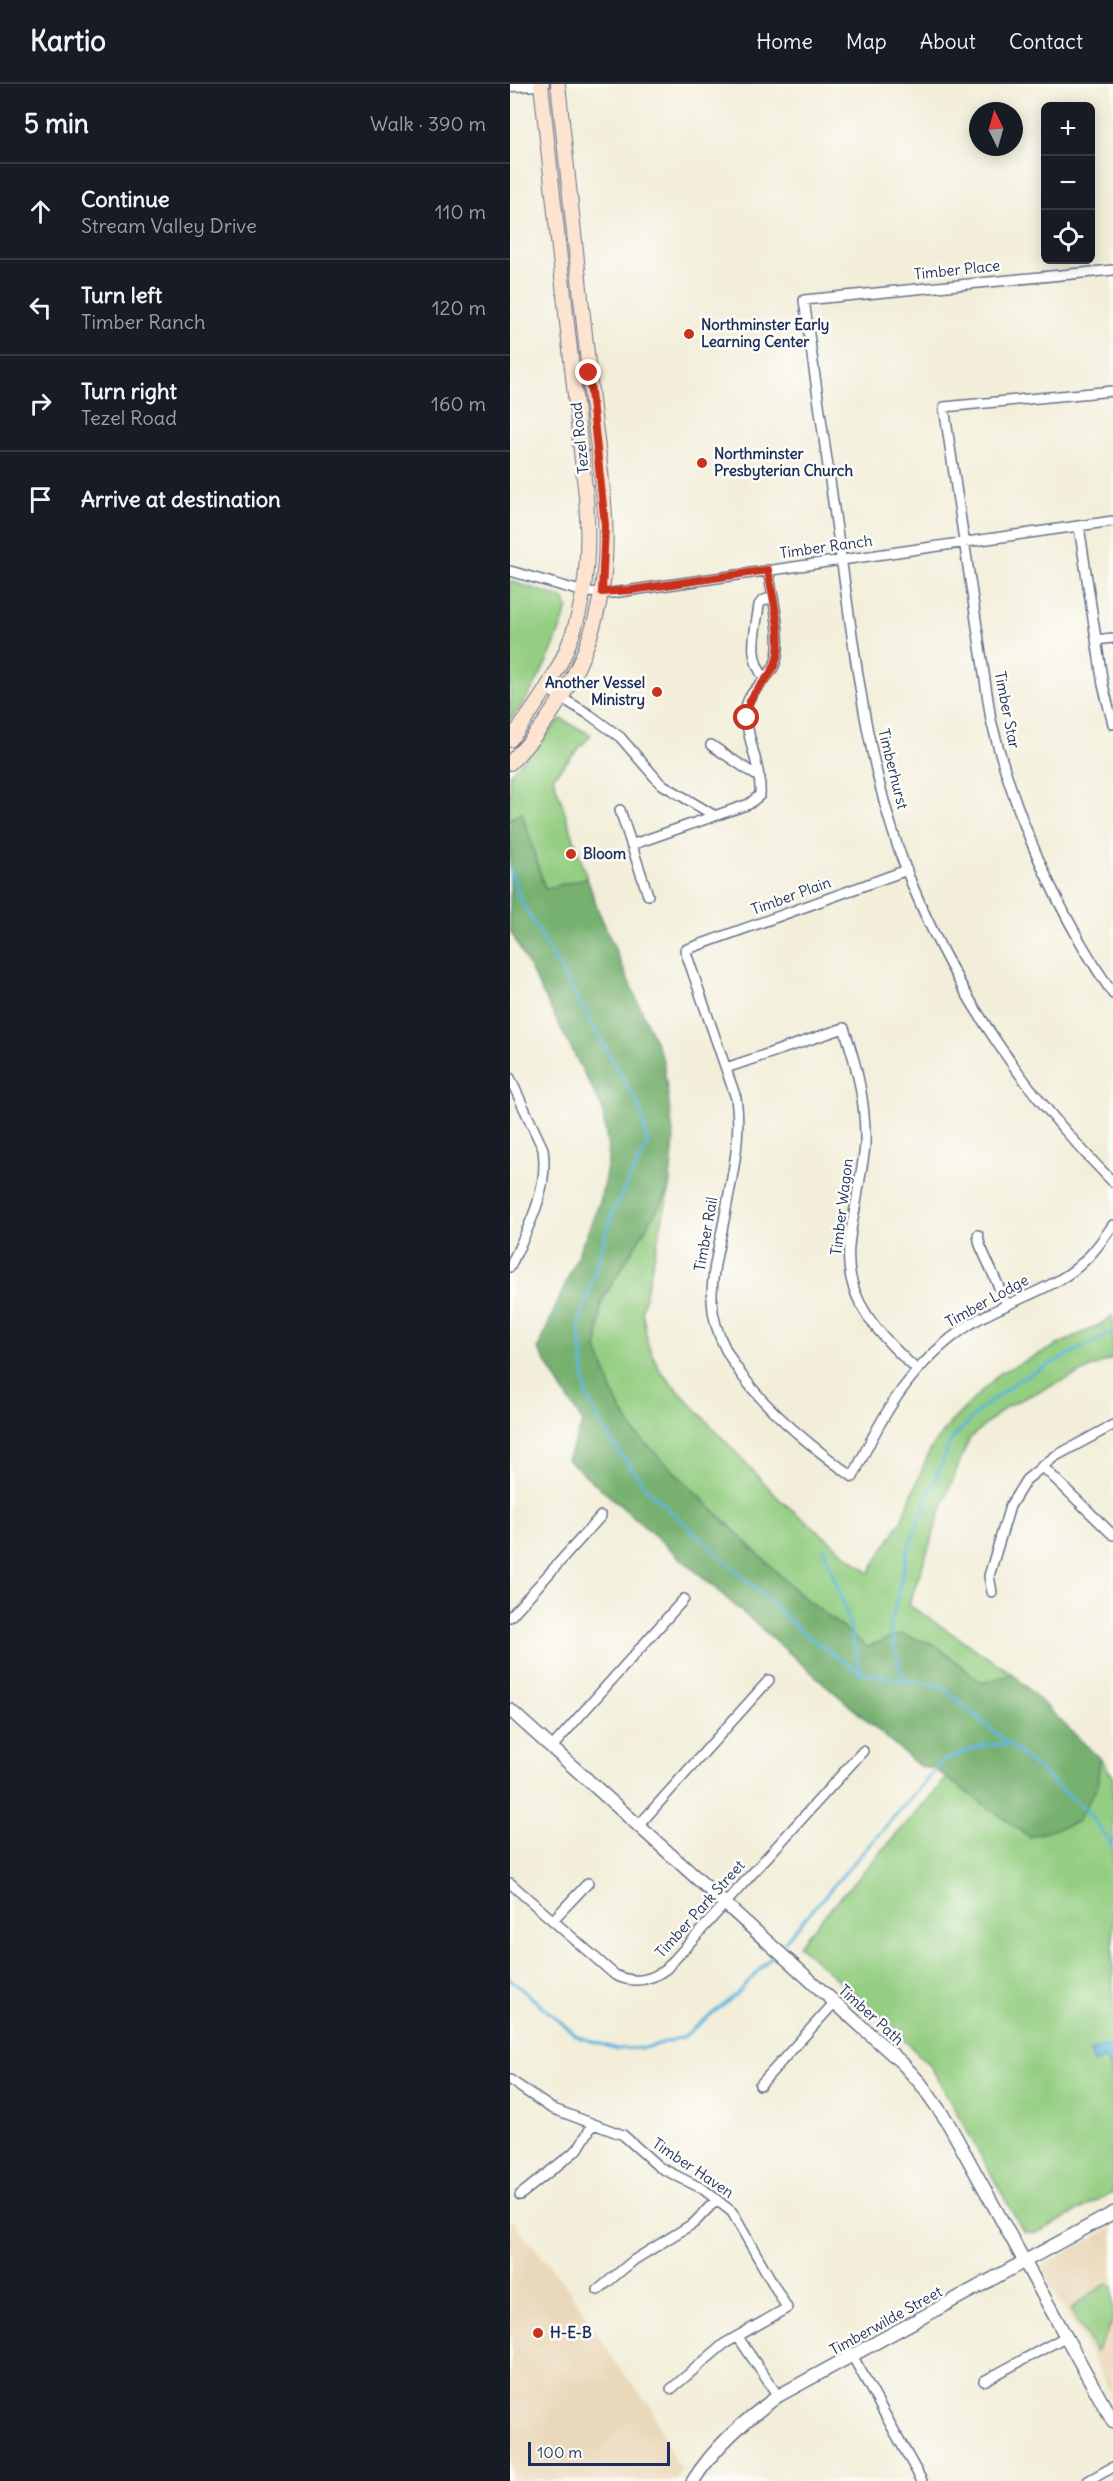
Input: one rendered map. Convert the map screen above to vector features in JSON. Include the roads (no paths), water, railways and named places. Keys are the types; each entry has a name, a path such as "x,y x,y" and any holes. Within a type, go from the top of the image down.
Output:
{"main road":[{"name":"Tezel Road","path":"510,740 547,689 573,635 585,591 587,561 585,497 542,84"},
{"name":"Tezel Road","path":"510,764 533,739 577,671 589,640 602,592 605,525 558,84"}],"street":[{"path":"510,85 542,84"},
{"name":"Timber Place","path":"804,300 1113,270"},
{"name":"Timberhurst","path":"804,300 866,723 892,828 932,931 972,1004 1019,1075 1056,1122 1113,1182"},
{"name":"Timber Star","path":"1113,391 944,407 991,720 1020,819 1063,912 1113,994"},
{"name":"Timber Ranch","path":"510,571 585,591 632,590 1113,521"},
{"path":"1079,526 1103,685 1113,724"},
{"path":"632,845 749,804 758,798 760,778 746,709 753,694 772,671 778,655 768,570"},
{"path":"765,678 754,661 753,649 759,604 772,597"},
{"path":"1096,640 1113,638"},
{"path":"547,689 620,737 660,783 715,816"},
{"path":"711,745 760,778"},
{"path":"620,810 648,895"},
{"name":"Timber Plain","path":"685,950 907,870"},
{"name":"Timber Rail","path":"685,950 736,1098 739,1125 739,1142 712,1287 713,1312 717,1330 730,1360 755,1391 825,1457 853,1477"},
{"name":"Timber Wagon","path":"726,1068 844,1028 858,1070 865,1124 865,1146 848,1249 850,1278 862,1310 869,1321 916,1370"},
{"path":"510,1078 543,1149 544,1162 544,1182 540,1200 510,1267"},
{"name":"Timber Lodge","path":"853,1477 878,1424 916,1370 950,1338 973,1322 1072,1272 1088,1258 1113,1225"},
{"path":"978,1235 980,1245 1007,1305"},
{"path":"510,1241 520,1245"},
{"path":"992,1592 988,1576 1010,1506 1026,1480 1063,1452 1113,1425"},
{"path":"1042,1466 1113,1535"},
{"path":"510,1617 601,1516"},
{"path":"552,1748 684,1599"},
{"path":"639,1825 769,1680"},
{"name":"Timber Path","path":"510,1710 902,2062 921,2084 947,2121 1113,2422"},
{"name":"Timber Park Street","path":"510,1883 615,1975 626,1980 643,1981 654,1978 666,1970 863,1751"},
{"path":"553,1920 588,1883"},
{"path":"759,2085 835,2002"},
{"name":"Timber Haven","path":"510,2080 551,2108 623,2135 659,2167 703,2189 732,2212 787,2308 738,2337"},
{"path":"520,2195 578,2149 593,2124"},
{"path":"598,2290 634,2260 694,2223 716,2200"},
{"name":"Timberwilde Street","path":"693,2481 720,2444 778,2396 854,2357 1113,2213"},
{"path":"671,2389 710,2354 738,2337 778,2396"},
{"path":"984,2381 1065,2337"},
{"path":"854,2357 922,2481"},
{"path":"1088,2481 1113,2467"}],"water":[{"path":"1113,2043 1113,2077 1106,2059 1094,2063 1090,2051"}],"waterway":[{"path":"510,869 521,901 639,1106 648,1144 613,1211 579,1325 587,1398 613,1444 647,1489 808,1637 861,1673 941,1686 1088,1812 1113,1846"},
{"path":"903,1678 890,1629 907,1552 951,1440 982,1408 1017,1381 1113,1332"},
{"path":"824,1549 848,1618 861,1673"},
{"path":"785,1941 943,1761 983,1745 1010,1745"},
{"path":"510,1979 578,2037 617,2049 645,2048 683,2037 737,1994 771,1957"}],"place":[{"name":"Northminster Early Learning Center","path":"689,334"},
{"name":"Northminster Presbyterian Church","path":"702,463"},
{"name":"Another Vessel Ministry","path":"657,692"},
{"name":"Bloom","path":"571,854"},
{"name":"H-E-B","path":"538,2333"}]}
